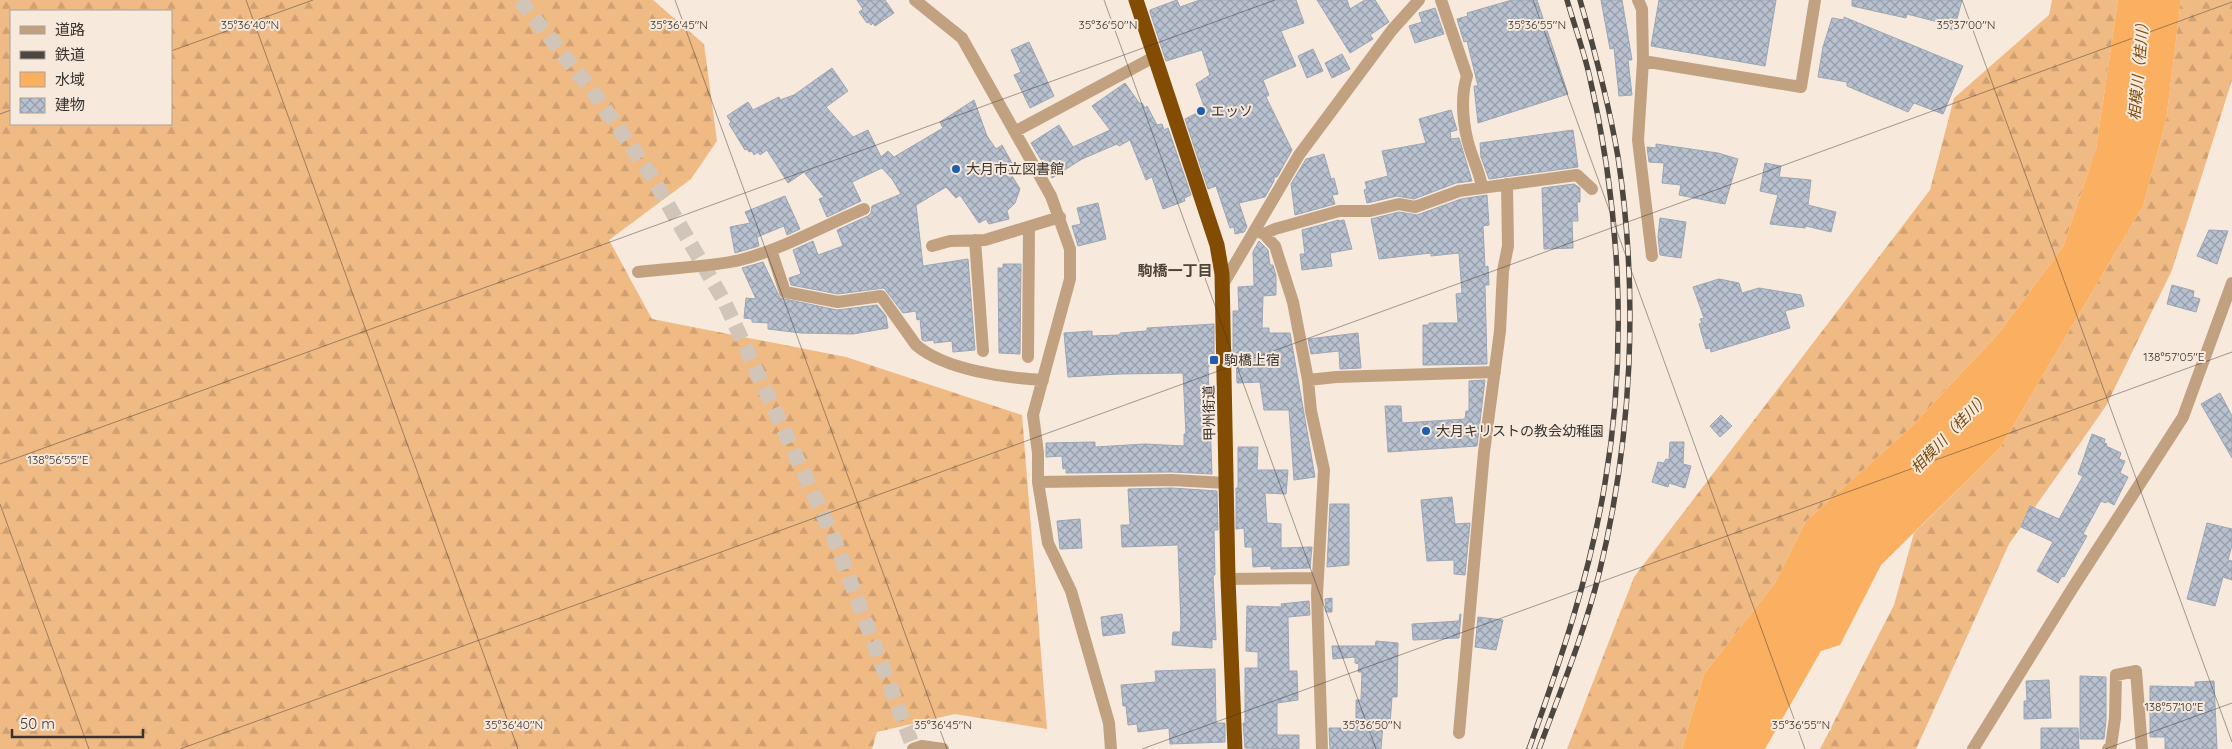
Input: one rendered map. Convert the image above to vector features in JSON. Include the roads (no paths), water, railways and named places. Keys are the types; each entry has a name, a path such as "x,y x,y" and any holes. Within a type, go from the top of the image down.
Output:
{"highway":[{"name":"甲州街道","path":"1136,0 1216,245 1222,286 1228,579 1235,749"}],"street":[{"path":"915,0 962,38 1051,196 1070,249 1070,279 1034,415 1038,453 1038,482 1048,543 1071,592 1109,723 1111,749"},
{"path":"1222,286 1260,232 1299,155 1392,30 1418,0"},
{"path":"1442,0 1467,76 1463,88 1463,98 1468,140 1482,187"},
{"path":"1638,0 1642,9 1643,61 1638,140 1652,256"},
{"path":"1643,61 1801,87 1815,0"},
{"path":"1016,132 1154,56"},
{"path":"1260,232 1339,211 1370,211 1399,204 1415,207 1458,191 1482,187 1577,175 1592,189"},
{"path":"1459,733 1484,452 1500,331 1504,271 1508,246 1507,184"},
{"path":"638,272 738,260 770,250 864,209"},
{"path":"932,246 950,241 985,240 1060,217"},
{"path":"1028,357 1029,227"},
{"path":"1260,232 1275,246 1293,302 1308,380 1311,411 1324,470 1318,578 1322,749"},
{"path":"975,240 983,352"},
{"path":"770,250 785,292 838,302 881,296 916,345 922,350 963,368 1010,378 1043,380"},
{"path":"1973,749 2072,589 2183,417 2232,283"},
{"path":"1308,380 1336,377 1495,372"},
{"path":"1038,482 1172,480 1226,483"},
{"path":"1228,579 1318,578"},
{"path":"2108,749 2111,746 2115,718 2116,676 2136,671 2142,749"},
{"path":"913,749 922,746 943,749"}],"water":[{"name":"相模川（桂川）","path":"2118,0 2181,0 2166,121 2143,206 2000,448 1881,565 1840,645 1821,651 1765,749 1682,749 1704,674 1775,583 1806,521 1909,429 1999,333 2063,247 2096,149"}],"tunnel":[{"path":"520,0 597,97 649,172 724,301 833,536 914,749"}],"railway":[{"path":"1529,749 1563,651 1583,585 1605,483 1617,381 1617,278 1614,226 1608,175 1600,124 1589,74 1567,0"},
{"path":"1539,749 1579,641 1599,574 1619,471 1629,367 1629,261 1625,209 1610,117 1580,0"}],"place":[{"name":"エッソ","path":"1201,111"},
{"name":"大月市立図書館","path":"956,169"},
{"name":"駒橋上宿","path":"1214,360"},
{"name":"大月キリストの教会幼稚園","path":"1426,431"}],"district":[{"name":"駒橋一丁目","path":"1175,271"}]}
